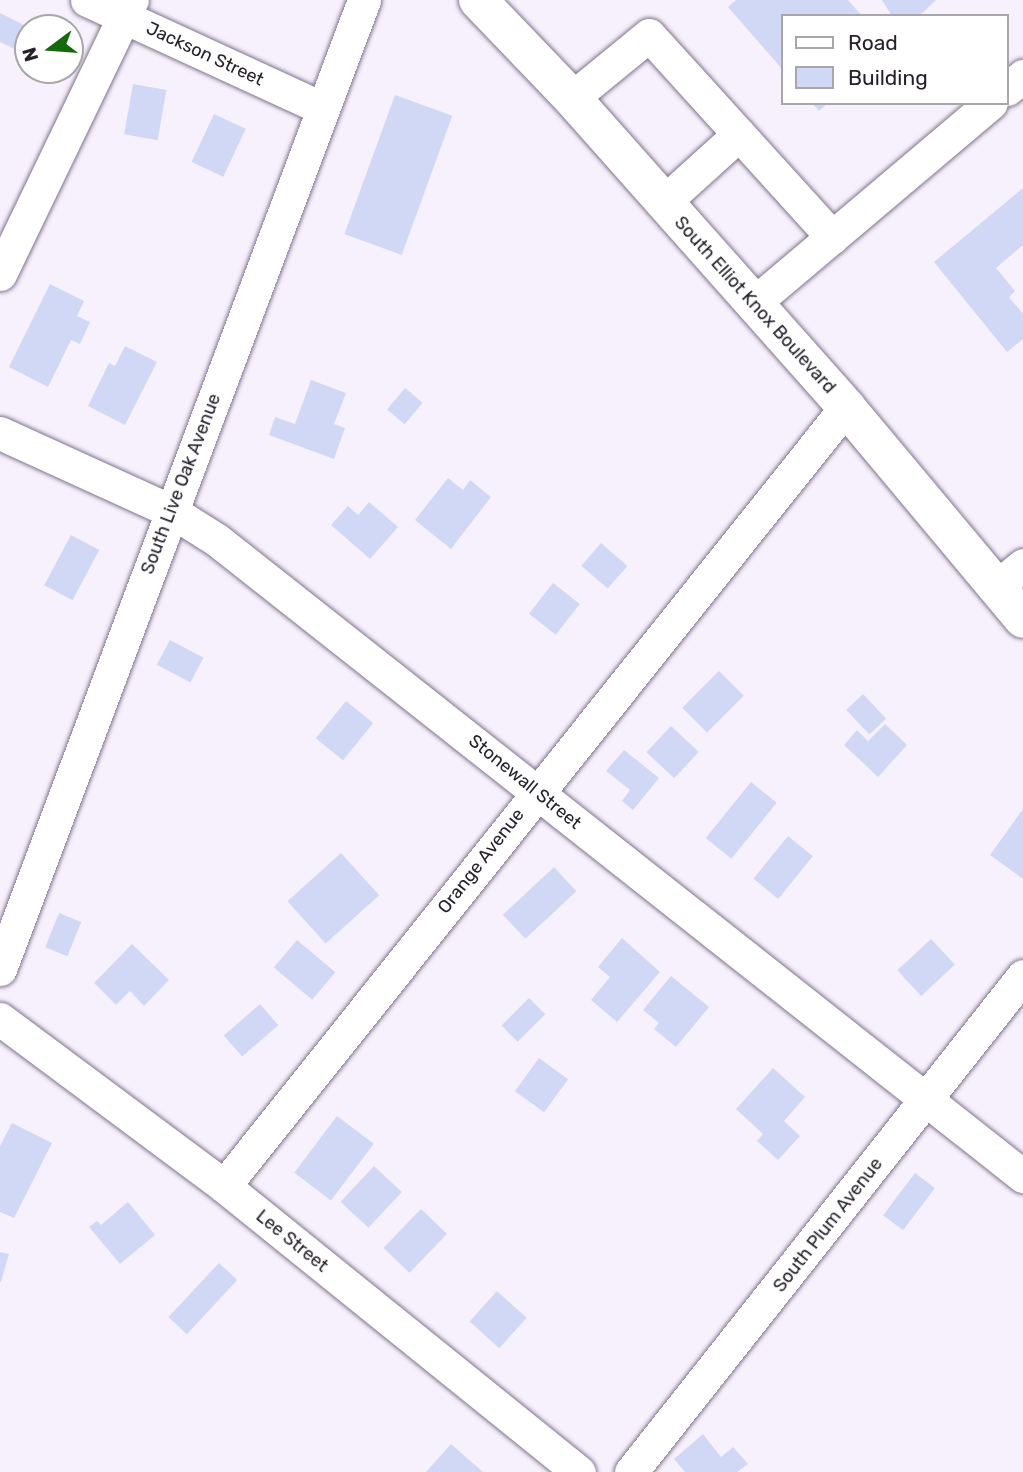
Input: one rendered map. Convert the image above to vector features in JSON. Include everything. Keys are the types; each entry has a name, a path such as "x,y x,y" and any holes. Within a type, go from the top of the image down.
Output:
{"main road":[{"name":"South Elliot Knox Boulevard","path":"478,0 572,98 846,407 1010,576 1023,619"}],"street":[{"name":"Jackson Street","path":"88,0 129,9 322,108"},
{"name":"South Live Oak Avenue","path":"0,969 363,0"},
{"path":"0,274 129,9"},
{"path":"572,98 649,35 832,237"},
{"path":"1009,87 1023,76"},
{"path":"754,303 988,105"},
{"path":"664,202 739,134"},
{"name":"Orange Avenue","path":"224,1186 846,407"},
{"name":"Stonewall Street","path":"0,433 171,511 217,540 1023,1176"},
{"name":"South Plum Avenue","path":"631,1472 1023,976"},
{"name":"Lee Street","path":"0,1019 224,1186 579,1472"}],"building":[{"path":"736,0 848,0 860,14 782,14 782,69 728,7"},
{"path":"882,0 936,0 921,14 891,14"},
{"path":"0,13 14,20 14,49 0,42"},
{"path":"133,84 166,90 158,140 124,134"},
{"path":"395,95 452,116 402,255 344,234"},
{"path":"814,105 826,105 819,111"},
{"path":"214,114 246,129 223,177 192,162"},
{"path":"1023,188 1023,245 996,268 1015,291 1009,297 1023,314 1023,339 1007,352 934,262"},
{"path":"50,284 84,301 77,316 90,322 80,344 71,340 48,387 9,367"},
{"path":"125,346 157,362 125,425 88,406 109,363 115,366"},
{"path":"311,380 346,393 334,424 345,428 334,459 269,435 275,417 295,424"},
{"path":"405,388 423,403 405,424 387,409"},
{"path":"448,478 463,490 470,480 491,497 451,549 415,520"},
{"path":"369,502 398,527 370,559 331,525 348,506 358,515"},
{"path":"71,535 99,550 72,600 44,585"},
{"path":"601,543 627,566 608,589 581,566"},
{"path":"553,583 580,604 556,635 529,614"},
{"path":"170,640 204,658 190,683 157,665"},
{"path":"719,671 744,696 707,733 682,708"},
{"path":"863,694 886,719 869,735 846,710"},
{"path":"346,701 373,723 343,760 316,738"},
{"path":"885,724 907,745 878,777 844,745 857,730 868,741"},
{"path":"671,726 699,752 674,778 646,752"},
{"path":"624,750 659,778 633,810 622,801 630,790 606,771"},
{"path":"751,782 777,803 731,859 706,838"},
{"path":"1023,809 1023,879 990,855"},
{"path":"788,836 813,856 778,899 753,879"},
{"path":"341,853 379,895 326,944 287,901"},
{"path":"554,867 577,891 525,939 503,915"},
{"path":"59,913 81,922 67,956 45,947"},
{"path":"622,938 660,972 617,1022 591,1000 610,977 598,967"},
{"path":"931,939 955,965 921,996 897,970"},
{"path":"297,940 335,972 312,1000 274,968"},
{"path":"132,944 169,980 144,1006 130,991 116,1005 94,983"},
{"path":"671,976 709,1007 676,1047 654,1029 659,1023 643,1010"},
{"path":"529,998 545,1014 518,1042 501,1026"},
{"path":"260,1004 278,1025 242,1057 224,1035"},
{"path":"539,1058 568,1079 544,1112 515,1091"},
{"path":"773,1068 805,1097 784,1121 800,1136 778,1160 757,1141 763,1134 736,1109"},
{"path":"337,1116 374,1144 331,1200 294,1173"},
{"path":"12,1123 52,1143 14,1218 0,1212 0,1146"},
{"path":"374,1166 402,1192 368,1228 341,1202"},
{"path":"915,1173 935,1188 903,1230 883,1215"},
{"path":"128,1202 155,1235 120,1264 89,1227 97,1221 101,1225"},
{"path":"421,1209 447,1234 409,1273 383,1248"},
{"path":"0,1252 9,1254 1,1282 0,1282"},
{"path":"219,1263 237,1280 187,1334 169,1317"},
{"path":"497,1291 527,1318 499,1348 470,1321"},
{"path":"703,1434 721,1457 733,1447 748,1464 737,1472 685,1472 674,1459"},
{"path":"451,1444 483,1472 426,1472"}]}
